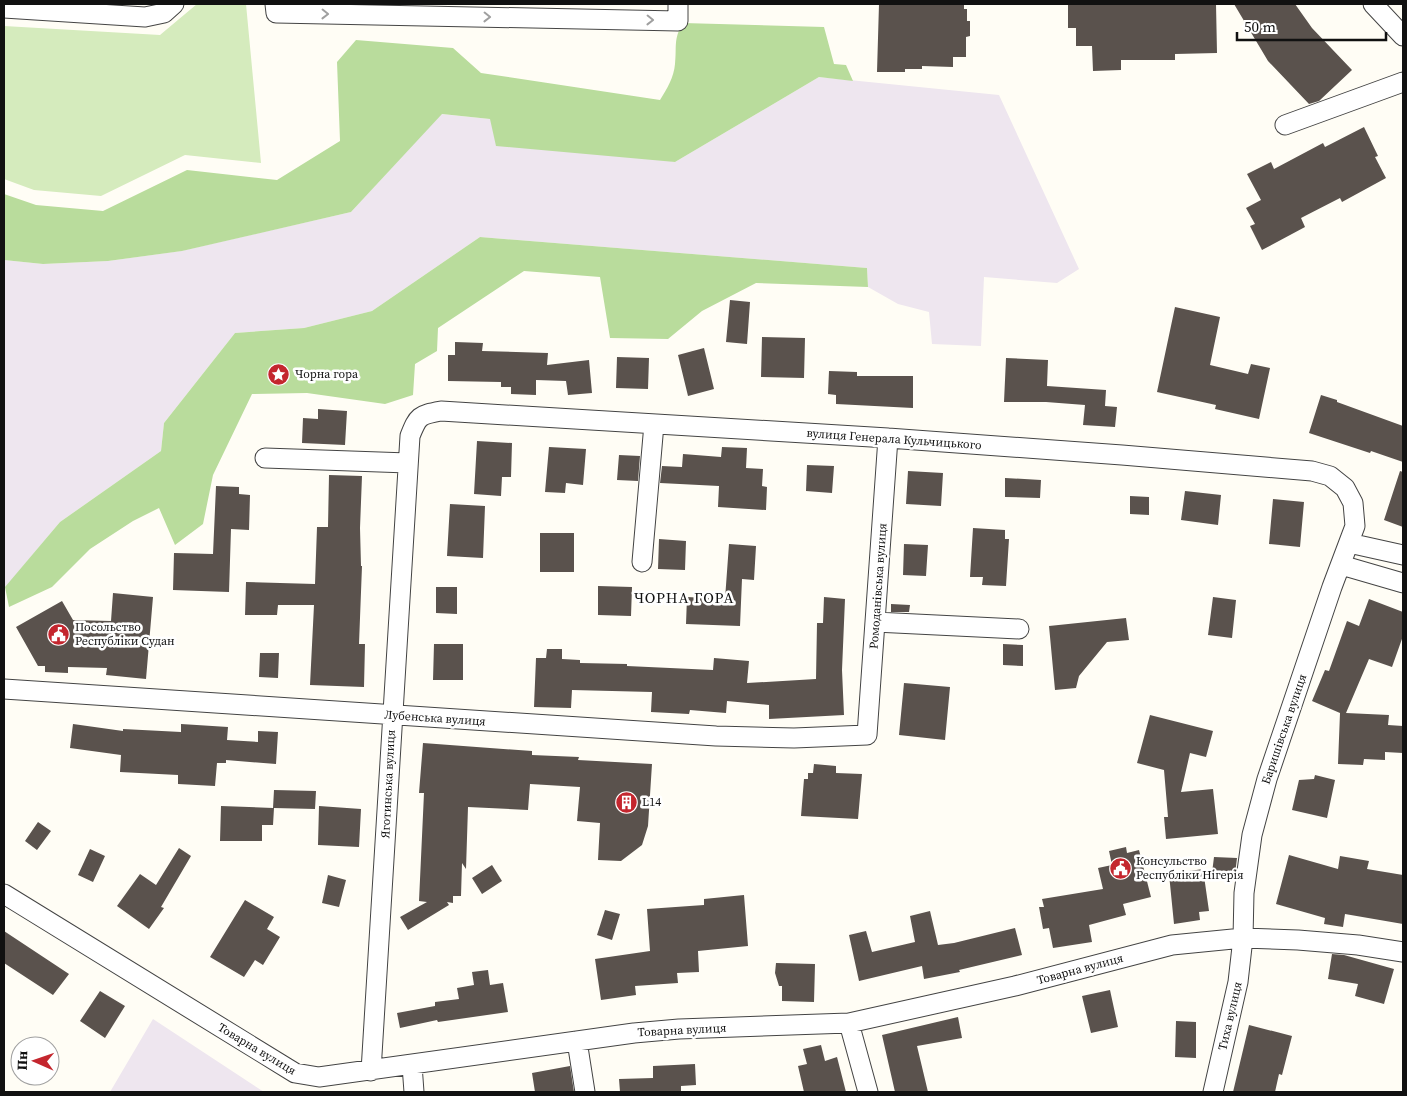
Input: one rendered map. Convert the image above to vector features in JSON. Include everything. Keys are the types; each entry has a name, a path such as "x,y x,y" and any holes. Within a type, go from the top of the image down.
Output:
{"street":[{"path":"4,8 145,16 164,12 174,4"},
{"path":"276,8 678,21 678,4"},
{"path":"1373,4 1403,36"},
{"path":"1284,125 1403,82"},
{"name":"вулиця Генерала Кульчицького","path":"410,436 416,420 426,414 441,411 888,438 1312,471 1330,476 1345,488 1353,503 1352,534"},
{"path":"642,562 654,424"},
{"name":"Яготинська вулиця","path":"371,1071 410,436"},
{"name":"Ромоданівська вулиця","path":"867,735 888,438"},
{"path":"265,458 408,463"},
{"path":"1352,534 1403,555"},
{"name":"Баришівська вулиця","path":"1243,938 1244,893 1252,836 1267,779 1352,534"},
{"path":"1341,565 1403,583"},
{"path":"875,622 1019,629"},
{"name":"Лубенська вулиця","path":"4,689 716,736 794,738 867,735"},
{"name":"Товарна вулиця","path":"4,894 295,1073 319,1078 634,1033 679,1029 849,1023 1015,986 1172,946 1243,938 1358,945 1403,952"},
{"name":"Тиха вулиця","path":"1213,1092 1238,982 1243,938"},
{"path":"849,1023 868,1092"},
{"path":"577,1041 585,1092"},
{"path":"412,1065 414,1092"}],"shaded area":[{"path":"819,77 999,95 1079,269 1057,283 984,277 981,346 932,344 929,312 898,304 868,287 867,268 480,237 372,311 304,328 235,333 164,423 161,451 60,522 4,589 4,260 43,264 108,261 181,251 351,212 441,114 490,119 675,162"},
{"path":"153,1019 264,1092 110,1092"}],"green space":[{"path":"197,4 246,4 261,163 185,155 101,196 34,190 4,179 4,26 160,35"},
{"path":"683,23 824,27 834,64 846,65 853,81 819,77 675,162 496,146 490,119 442,114 351,212 182,251 108,261 43,264 4,260 4,194 36,205 103,211 187,170 277,180 340,141 337,62 356,40 453,48 481,73 660,100 673,74 677,39"},
{"path":"480,237 867,268 868,287 756,283 702,311 668,339 610,338 600,277 524,271 438,328 437,351 415,364 413,395 385,404 307,393 252,394 213,475 203,524 175,545 159,508 133,521 90,549 52,587 9,607 5,587 60,522 161,451 164,423 235,333 304,328 372,311"}],"building":[{"path":"879,4 964,4 964,9 967,9 967,21 970,21 970,36 966,37 966,57 953,57 953,67 922,66 922,69 905,69 905,72 877,72"},
{"path":"1068,4 1216,4 1217,53 1175,54 1175,60 1121,60 1121,70 1093,71 1092,46 1076,46 1076,28 1068,28"},
{"path":"1234,4 1295,4 1312,28 1352,70 1319,101 1309,104 1268,61"},
{"path":"1364,127 1378,156 1375,157 1386,178 1342,202 1340,198 1301,218 1305,227 1262,250 1250,226 1255,224 1246,208 1261,200 1247,174 1271,162 1274,169 1323,143 1325,147"},
{"path":"730,300 750,302 747,344 726,342"},
{"path":"1175,307 1220,317 1210,365 1248,374 1251,364 1270,368 1259,419 1215,409 1216,405 1157,392"},
{"path":"762,337 805,338 804,378 761,377"},
{"path":"455,342 483,343 482,351 548,353 547,365 589,360 592,393 568,395 566,381 536,380 536,395 511,394 511,387 501,387 501,382 448,381 448,355 455,355"},
{"path":"704,348 714,389 688,396 678,355"},
{"path":"617,357 649,358 648,389 616,388"},
{"path":"1006,358 1048,360 1047,386 1106,390 1105,406 1117,407 1115,427 1083,425 1085,405 1046,402 1004,402"},
{"path":"829,371 857,372 857,376 913,376 913,408 836,404 836,395 828,394"},
{"path":"1321,395 1403,426 1403,462 1309,433"},
{"path":"318,409 347,411 345,445 302,443 303,418 318,419"},
{"path":"477,441 512,443 511,477 502,477 501,496 474,494"},
{"path":"549,447 586,449 583,485 566,483 565,493 545,492"},
{"path":"722,447 747,448 746,468 763,469 762,486 767,487 766,510 718,507 719,486 660,483 662,466 682,467 683,454 721,457"},
{"path":"619,455 640,456 638,481 617,480"},
{"path":"807,465 834,466 832,493 806,491"},
{"path":"908,471 943,473 941,506 906,504"},
{"path":"1400,471 1403,472 1403,527 1384,520"},
{"path":"329,475 362,476 360,528 362,566 359,644 365,644 364,687 310,685 314,605 278,605 277,615 245,615 246,582 315,584 317,527 328,527"},
{"path":"1005,478 1041,480 1040,498 1005,497"},
{"path":"216,486 239,487 239,494 250,495 249,530 231,529 229,592 173,590 174,553 213,554"},
{"path":"1185,491 1221,495 1218,525 1181,520"},
{"path":"1130,496 1149,497 1149,515 1130,514"},
{"path":"1273,499 1304,502 1300,547 1269,544"},
{"path":"450,504 485,506 483,558 447,556"},
{"path":"973,528 1005,530 1005,539 1009,539 1006,586 982,585 983,577 970,577"},
{"path":"540,533 574,533 574,572 540,572"},
{"path":"659,539 686,541 685,570 658,569"},
{"path":"729,544 756,546 754,580 742,579 740,626 686,624 687,597 725,599"},
{"path":"904,544 928,545 926,576 903,575"},
{"path":"598,586 632,587 631,616 598,615"},
{"path":"436,587 457,587 457,614 436,613"},
{"path":"113,593 153,597 146,679 106,675 107,668 68,667 68,673 45,672 45,666 38,666 16,627 62,601 73,620 111,621"},
{"path":"824,597 845,599 842,670 844,715 769,719 769,705 727,701 726,713 690,710 689,714 651,712 652,692 572,690 571,708 534,707 536,658 546,658 547,649 562,649 562,659 580,660 580,663 627,664 627,666 713,670 714,658 749,661 747,683 816,679 817,623 823,623"},
{"path":"1213,597 1236,600 1232,638 1208,635"},
{"path":"1369,599 1403,612 1403,636 1392,667 1369,659 1346,713 1389,715 1388,725 1403,726 1403,753 1385,752 1385,760 1364,759 1363,765 1338,764 1340,713 1312,701 1325,670 1329,671 1347,621 1359,626"},
{"path":"891,604 910,605 909,612 891,612"},
{"path":"1126,618 1129,640 1107,642 1079,676 1076,688 1055,690 1049,626"},
{"path":"434,644 463,644 463,680 433,680"},
{"path":"1003,644 1023,645 1023,666 1003,665"},
{"path":"260,653 279,653 278,678 259,677"},
{"path":"904,683 950,687 945,740 899,735"},
{"path":"1150,715 1213,731 1206,757 1190,753 1181,792 1213,789 1218,834 1166,839 1164,817 1168,817 1164,770 1137,763"},
{"path":"73,724 123,731 123,729 181,732 181,724 228,727 227,740 258,742 258,731 278,732 276,764 226,760 226,763 217,763 215,786 178,784 178,775 120,772 121,755 70,748"},
{"path":"423,743 532,751 532,755 579,757 578,760 652,764 648,826 642,845 621,861 598,860 600,823 577,821 580,787 530,784 528,810 468,807 466,869 462,863 461,896 453,896 453,903 447,902 449,905 408,930 400,917 427,902 419,901 424,793 419,793"},
{"path":"814,764 836,766 836,773 862,774 858,819 801,816 804,779 808,779 808,773 813,773"},
{"path":"1315,775 1335,780 1327,818 1292,810 1299,780 1314,779"},
{"path":"274,790 316,791 315,809 274,808 273,825 262,825 262,841 220,841 221,806 273,808"},
{"path":"319,806 361,809 359,847 318,845"},
{"path":"38,822 51,831 37,850 25,841"},
{"path":"1126,847 1127,853 1139,850 1151,897 1123,904 1126,915 1089,925 1092,942 1053,948 1049,928 1043,929 1039,907 1044,907 1042,899 1103,889 1098,868 1112,865 1109,851"},
{"path":"179,848 191,856 161,907 164,908 149,929 117,906 140,874 156,885"},
{"path":"90,849 105,856 93,882 78,875"},
{"path":"1289,855 1338,869 1340,856 1369,861 1367,869 1403,875 1403,924 1345,914 1343,927 1324,924 1325,918 1276,904"},
{"path":"1214,857 1237,858 1235,874 1212,873"},
{"path":"492,865 502,881 482,894 472,878"},
{"path":"1203,869 1209,911 1199,912 1200,920 1174,924 1169,874"},
{"path":"328,875 346,880 339,907 322,903"},
{"path":"744,895 748,946 698,951 699,972 677,973 678,983 635,986 636,995 601,1000 595,959 650,951 647,909 704,905 704,899"},
{"path":"245,900 274,917 267,929 280,937 263,965 255,960 244,977 210,957"},
{"path":"605,910 620,914 612,940 597,935"},
{"path":"930,911 938,945 1015,928 1022,955 959,970 960,972 924,979 922,966 859,981 849,935 866,931 872,952 915,942 910,916"},
{"path":"4,931 69,974 53,995 4,963"},
{"path":"1332,954 1344,955 1394,969 1384,1004 1355,996 1358,984 1328,979"},
{"path":"776,963 815,964 814,1002 782,1001 782,986 779,986 775,973"},
{"path":"488,970 490,985 503,983 508,1012 438,1022 437,1020 400,1028 397,1013 435,1006 435,1002 459,999 457,988 474,985 472,972"},
{"path":"1110,990 1118,1027 1091,1033 1082,996"},
{"path":"100,991 125,1006 105,1038 80,1021"},
{"path":"958,1017 962,1038 917,1046 928,1092 895,1092 882,1035"},
{"path":"1176,1021 1196,1022 1196,1058 1175,1057"},
{"path":"1249,1025 1292,1036 1282,1075 1279,1074 1275,1092 1233,1092"},
{"path":"821,1045 825,1061 837,1057 846,1092 804,1092 798,1066 807,1064 803,1049"},
{"path":"695,1064 696,1085 681,1086 681,1092 620,1092 619,1079 653,1078 653,1066"},
{"path":"570,1066 574,1092 535,1092 532,1073"}],"place":[{"name":"Чорна гора","path":"279,374"},
{"name":"Посольство Республіки Судан","path":"59,634"},
{"name":"L14","path":"626,802"},
{"name":"Консульство Республіки Нігерія","path":"1120,868"}],"district":[{"name":"ЧОРНА ГОРА","path":"684,598"}]}
